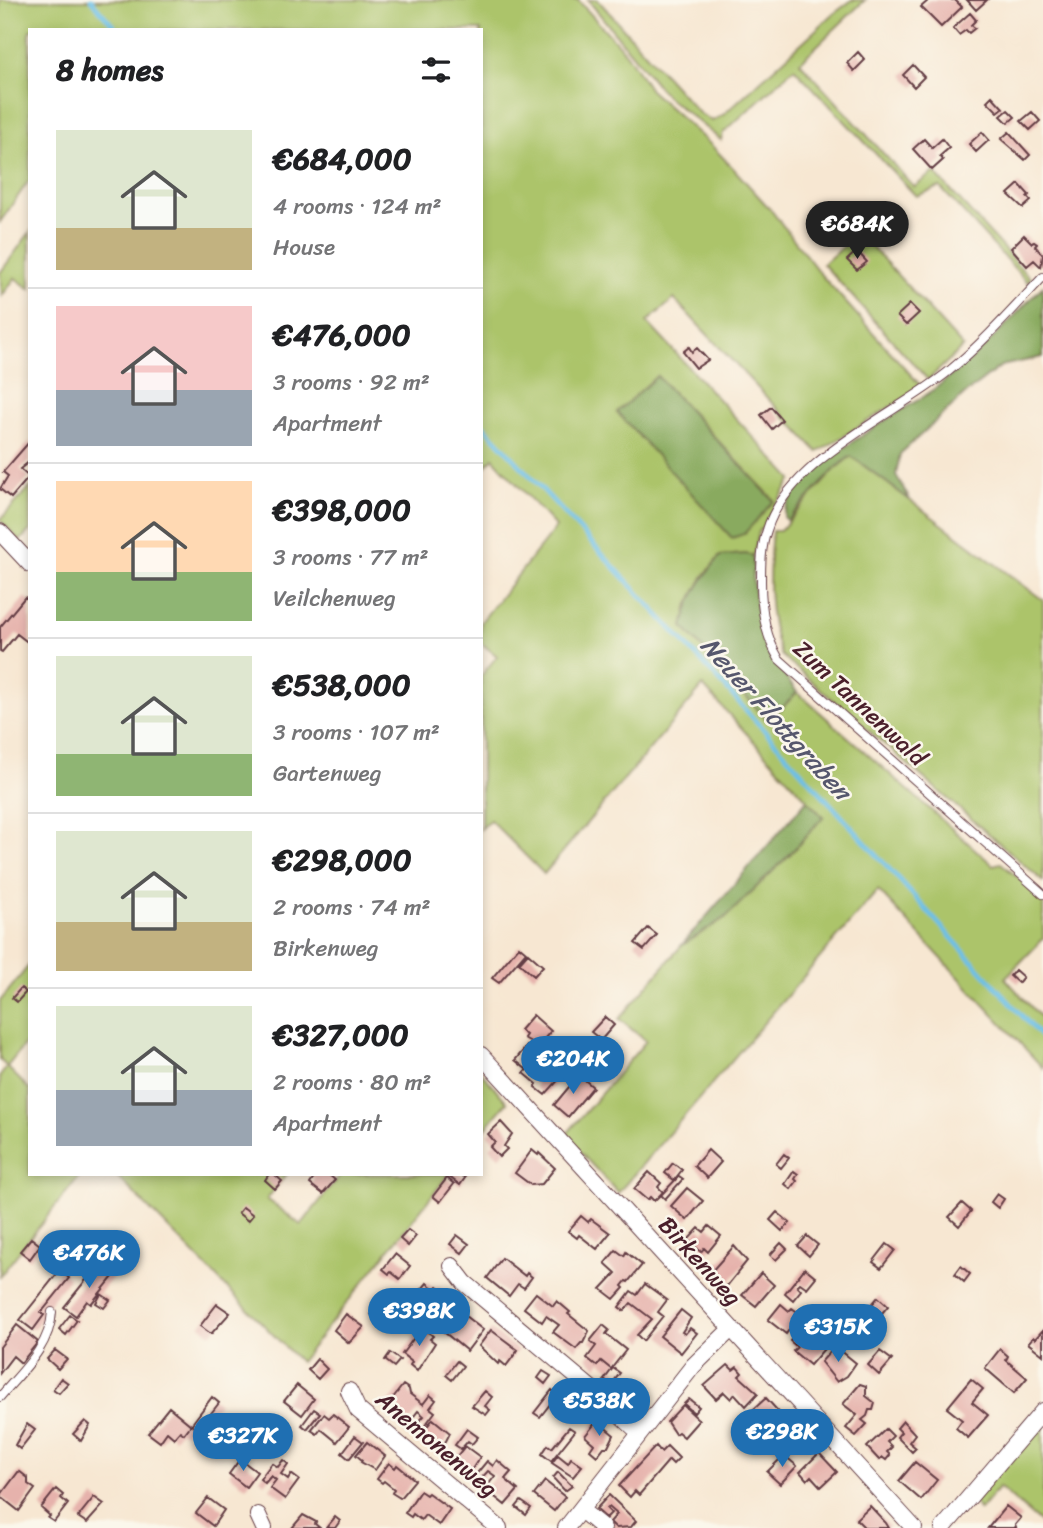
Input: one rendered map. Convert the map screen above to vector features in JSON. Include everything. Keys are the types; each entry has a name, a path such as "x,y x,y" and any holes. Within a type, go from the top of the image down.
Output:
{"street":[{"path":"0,532 28,562"},
{"name":"Birkenweg","path":"483,1057 915,1528"},
{"path":"452,1266 465,1283 640,1433"},
{"path":"566,1528 693,1366 731,1329"},
{"name":"Anemonenweg","path":"349,1391 358,1410 499,1528"},
{"path":"943,1528 1043,1411"},
{"path":"581,1510 603,1528"}],"lane":[{"name":"Zum Tannenwald","path":"1043,277 979,345 949,372 834,450 804,475 781,502 767,528 762,546 761,588 767,633 773,648 789,669 1043,894"},
{"path":"0,1396 46,1343 52,1312"}],"green space":[{"path":"0,0 578,0 627,54 650,90 733,168 770,209 822,276 922,387 818,452 674,299 647,322 792,479 759,532 753,556 720,556 703,577 686,610 769,722 797,692 993,865 1001,863 1043,899 1043,939 1005,978 1043,1020 1043,1068 878,890 618,1193 565,1136 646,1041 619,1019 681,946 726,917 823,817 703,686 544,874 490,820 483,827 483,674 497,656 483,645 483,619 556,527 493,458 483,469 483,28 28,28 28,182 0,222","holes":["657,376 774,501 617,413"]},
{"path":"588,0 598,0 699,113 712,121 723,115 831,16 852,0 865,0 800,62 914,187 934,172 1031,279 1027,282 940,187 916,196 794,68 723,133 721,140 666,96"},
{"path":"28,235 28,288 15,278 2,296 0,273"},
{"path":"862,236 963,347 928,380 823,264 849,241"},
{"path":"1043,286 1043,357 1001,366 965,394 900,454 896,475 910,500 851,456 836,468 787,521 784,517 790,500 821,466 866,432 945,380 985,347"},
{"path":"657,376 774,501 744,534 732,538 617,412"},
{"path":"851,456 1043,600 1043,881 781,655 769,593 772,531 780,531 836,468"},
{"path":"28,489 28,532 20,541 0,520"},
{"path":"720,556 753,556 754,595 761,629 775,660 797,692 769,722 683,627 697,590"},
{"path":"807,800 823,817 726,917 681,946"},
{"path":"28,966 28,1041 7,1067 0,1060 0,1001"},
{"path":"7,1067 28,1088 28,1176 79,1176 0,1276 0,1076"},
{"path":"483,1074 507,1102 483,1132"},
{"path":"117,1176 285,1176 267,1199 301,1225 339,1176 447,1176 300,1362"},
{"path":"1043,1418 1043,1525 999,1487 980,1510 973,1502"}],"building":[{"path":"929,0 955,0 962,7 941,27 921,7"},
{"path":"967,0 987,0 976,10"},
{"path":"970,13 976,20 971,25 975,28 969,33 966,30 959,35 953,28"},
{"path":"858,52 865,60 854,71 847,63"},
{"path":"913,65 924,77 914,87 903,75"},
{"path":"992,96 1003,108 998,112 987,101"},
{"path":"1008,110 1015,117 1008,123 1001,116"},
{"path":"1032,112 1040,121 1030,130 1021,121"},
{"path":"982,132 989,140 976,152 969,144"},
{"path":"1009,132 1030,155 1025,160 1001,139"},
{"path":"924,139 932,148 942,139 949,148 940,156 943,160 932,170 913,149"},
{"path":"1019,184 1031,201 1023,208 1008,194"},
{"path":"1024,235 1037,244 1035,246 1043,255 1041,267 1034,260 1027,266 1011,248"},
{"path":"857,251 867,262 857,270 847,260"},
{"path":"910,304 919,313 906,325 897,316"},
{"path":"689,347 692,352 697,348 708,360 696,368 683,352"},
{"path":"771,407 782,420 772,429 761,415"},
{"path":"28,443 28,463 20,469 28,478 11,498 0,489 8,476 3,472"},
{"path":"25,597 28,599 28,642 17,634 2,652 0,651 0,627"},
{"path":"648,928 657,935 644,950 635,943"},
{"path":"519,946 526,952 499,983 492,978"},
{"path":"528,953 543,966 534,976 519,963"},
{"path":"1015,970 1023,977 1018,983 1010,976"},
{"path":"21,988 26,992 17,1002 12,998"},
{"path":"533,1015 551,1031 538,1046 524,1038 526,1035 520,1030"},
{"path":"605,1017 614,1025 601,1040 591,1032"},
{"path":"527,1046 537,1055 526,1069 515,1060"},
{"path":"595,1047 603,1054 590,1069 582,1062"},
{"path":"559,1048 564,1054 562,1058 571,1066 545,1095 524,1073 532,1064 541,1072 547,1064 543,1061 553,1049"},
{"path":"579,1075 593,1087 568,1117 554,1105"},
{"path":"501,1122 512,1134 504,1146 507,1149 499,1157 490,1147 495,1142 488,1134"},
{"path":"532,1150 555,1168 542,1184 531,1185 515,1173"},
{"path":"708,1150 721,1162 707,1178 694,1166"},
{"path":"784,1154 789,1158 781,1168 776,1164"},
{"path":"673,1163 682,1170 674,1180 665,1173"},
{"path":"794,1171 798,1174 795,1179 797,1181 791,1189 785,1184"},
{"path":"649,1172 661,1183 658,1187 663,1192 654,1201 650,1197 647,1200 634,1189"},
{"path":"268,1176 276,1176 282,1181 275,1189 265,1180"},
{"path":"312,1176 330,1176 335,1180 323,1194 310,1184 314,1178"},
{"path":"448,1176 462,1176 465,1178 460,1185"},
{"path":"679,1176 683,1179 665,1199 661,1195"},
{"path":"447,1178 454,1184 440,1202 433,1196"},
{"path":"687,1188 703,1201 687,1220 671,1206"},
{"path":"997,1194 1004,1199 998,1208 991,1202"},
{"path":"962,1203 971,1211 959,1226 949,1217"},
{"path":"243,1207 253,1215 248,1221 238,1213"},
{"path":"777,1212 790,1223 782,1231 770,1220"},
{"path":"581,1216 588,1222 591,1219 610,1233 597,1249 579,1235 577,1238 568,1231"},
{"path":"709,1226 721,1236 708,1252 704,1248 701,1252 688,1240 699,1228 704,1232"},
{"path":"408,1230 416,1236 408,1246 400,1239"},
{"path":"457,1235 469,1244 462,1253 450,1244"},
{"path":"807,1236 818,1245 809,1256 798,1246"},
{"path":"31,1238 40,1245 30,1259 20,1251"},
{"path":"781,1243 787,1249 776,1260 770,1255"},
{"path":"887,1244 895,1250 881,1268 873,1262"},
{"path":"734,1246 747,1261 726,1287 710,1273"},
{"path":"616,1250 624,1256 626,1252 642,1265 628,1282 626,1281 622,1286 624,1288 614,1299 601,1289 616,1273 605,1263"},
{"path":"395,1254 410,1266 400,1279 383,1269"},
{"path":"502,1258 525,1276 527,1273 532,1277 524,1288 518,1284 509,1296 487,1278"},
{"path":"98,1265 113,1277 91,1304 87,1301 76,1316 64,1307"},
{"path":"961,1266 970,1274 964,1282 955,1274"},
{"path":"805,1268 816,1277 807,1288 800,1283 797,1286 801,1290 793,1300 785,1293"},
{"path":"60,1270 69,1278 41,1313 44,1315 33,1330 20,1320"},
{"path":"761,1273 774,1285 756,1306 742,1295"},
{"path":"427,1283 435,1290 438,1286 452,1298 443,1313 438,1315 429,1308 425,1313 412,1303 405,1312 399,1308 412,1292 417,1295"},
{"path":"645,1284 667,1300 658,1312 663,1316 643,1341 637,1335 652,1319 631,1303 624,1311 619,1307 631,1291 637,1295"},
{"path":"536,1293 553,1306 557,1301 589,1331 583,1343 576,1349 553,1332 559,1325 546,1316 542,1322 524,1308"},
{"path":"101,1294 110,1300 104,1308 96,1303"},
{"path":"878,1297 888,1306 871,1326 861,1318"},
{"path":"217,1304 230,1313 211,1334 200,1326"},
{"path":"781,1304 789,1311 792,1308 800,1314 786,1334 768,1320"},
{"path":"376,1308 387,1318 382,1324 371,1314"},
{"path":"681,1310 691,1318 682,1332 685,1334 690,1328 697,1333 681,1353 660,1336"},
{"path":"460,1312 483,1330 467,1351 444,1332"},
{"path":"346,1314 364,1327 349,1343 334,1330"},
{"path":"70,1315 77,1320 66,1335 59,1329"},
{"path":"807,1321 830,1342 810,1365 793,1351 797,1347 790,1341"},
{"path":"17,1325 38,1342 21,1363 13,1356 0,1373 0,1347"},
{"path":"603,1325 609,1330 606,1334 626,1350 611,1369 601,1361 597,1366 587,1358 596,1346 590,1341"},
{"path":"422,1327 433,1336 430,1339 435,1343 417,1371 410,1365 412,1362 402,1354"},
{"path":"491,1330 518,1350 506,1366 500,1361 498,1364 479,1346"},
{"path":"1043,1330 1043,1355 1028,1343"},
{"path":"835,1346 856,1363 847,1376 837,1382 821,1362"},
{"path":"1000,1349 1008,1356 1006,1360 1027,1378 1014,1393 985,1368"},
{"path":"55,1350 67,1359 58,1369 47,1359"},
{"path":"880,1351 892,1360 879,1375 868,1365"},
{"path":"390,1353 400,1360 394,1367 385,1360"},
{"path":"317,1359 327,1369 318,1379 308,1370"},
{"path":"457,1361 463,1366 452,1380 446,1375"},
{"path":"728,1365 733,1370 737,1367 742,1373 739,1376 758,1393 746,1406 735,1394 731,1399 724,1392 716,1399 704,1386"},
{"path":"613,1368 620,1373 611,1385 604,1380"},
{"path":"543,1371 551,1376 545,1384 538,1378"},
{"path":"61,1378 68,1383 59,1393 53,1389"},
{"path":"971,1379 983,1389 972,1402 988,1415 968,1438 956,1428 962,1420 947,1408"},
{"path":"860,1384 866,1386 866,1396 875,1403 873,1410 869,1410 862,1420 867,1424 856,1436 846,1428 857,1415 843,1404"},
{"path":"297,1385 314,1399 302,1415 284,1401"},
{"path":"403,1385 423,1404 430,1395 436,1400 430,1408 435,1412 423,1428 417,1424 424,1416 418,1411 407,1425 385,1408"},
{"path":"563,1386 585,1402 590,1395 598,1401 590,1411 584,1406 579,1418 575,1417 573,1420 551,1403 540,1417 534,1413 552,1390 557,1394"},
{"path":"485,1391 492,1397 485,1406 490,1410 486,1415 472,1406"},
{"path":"212,1397 219,1403 198,1430 191,1425"},
{"path":"766,1398 785,1419 788,1417 798,1428 782,1442 759,1422 753,1428 744,1418"},
{"path":"689,1399 699,1407 694,1413 684,1404"},
{"path":"683,1405 699,1420 684,1437 678,1432 675,1434 667,1422"},
{"path":"169,1407 191,1425 184,1434 180,1431 174,1438 167,1432 160,1442 148,1433"},
{"path":"314,1409 320,1413 307,1429 302,1425"},
{"path":"324,1414 329,1418 333,1414 349,1427 337,1442 321,1429 317,1434 311,1430"},
{"path":"433,1419 450,1433 438,1449 420,1435"},
{"path":"85,1421 90,1425 81,1441 73,1434"},
{"path":"597,1421 614,1435 608,1447 604,1447 597,1456 590,1450 594,1444 585,1436"},
{"path":"903,1421 915,1434 909,1442 916,1448 912,1452 897,1437 901,1432 897,1428"},
{"path":"27,1424 35,1430 20,1449 15,1445"},
{"path":"569,1427 575,1431 551,1461 542,1454 548,1445 552,1448"},
{"path":"467,1429 478,1437 472,1444 468,1441 461,1449 455,1445"},
{"path":"886,1429 893,1436 887,1442 892,1447 887,1452 890,1455 886,1460 882,1457 879,1460 867,1447"},
{"path":"355,1436 363,1442 349,1459 342,1453"},
{"path":"367,1442 385,1456 375,1470 361,1462 356,1455"},
{"path":"465,1446 480,1457 468,1475 452,1462"},
{"path":"656,1446 661,1452 667,1446 679,1458 673,1464 669,1460 639,1495 635,1491 630,1497 619,1486"},
{"path":"819,1453 837,1472 821,1487 811,1476 807,1480 800,1472"},
{"path":"558,1455 568,1463 571,1458 582,1466 573,1477 552,1463"},
{"path":"784,1455 797,1466 780,1484 767,1472"},
{"path":"240,1459 257,1472 246,1487 229,1474"},
{"path":"283,1460 288,1464 281,1474 288,1479 291,1474 299,1480 285,1499 270,1488 276,1480 271,1476 265,1483 260,1479 272,1463 278,1467"},
{"path":"497,1460 511,1472 505,1479 518,1490 505,1505 485,1489 495,1476 488,1471 478,1482 473,1478 487,1461 493,1466"},
{"path":"915,1462 937,1480 921,1500 899,1481"},
{"path":"389,1463 395,1468 397,1465 415,1480 400,1498 392,1493 394,1489 377,1479"},
{"path":"19,1471 35,1489 19,1511 0,1496"},
{"path":"558,1472 572,1486 565,1491 553,1478"},
{"path":"545,1481 565,1497 554,1511 534,1495"},
{"path":"56,1489 68,1504 54,1522 41,1508"},
{"path":"420,1491 426,1495 428,1493 450,1509 439,1525 425,1515 421,1520 413,1514 411,1517 405,1513"},
{"path":"609,1495 636,1521 631,1527 616,1528 610,1522 617,1514 609,1507 607,1509 611,1513 606,1518 596,1509"},
{"path":"94,1497 104,1504 87,1523 78,1517"},
{"path":"208,1498 224,1510 213,1526 196,1513"},
{"path":"521,1501 531,1508 526,1515 516,1507"},
{"path":"870,1506 889,1528 865,1528 856,1519"},
{"path":"1006,1506 1021,1518 1015,1525 1016,1528 988,1528"},
{"path":"303,1515 316,1522 320,1528 292,1528"},
{"path":"335,1517 340,1521 335,1528 326,1528"}],"waterway":[{"name":"Neuer Flottgraben","path":"91,0 115,28"},
{"name":"Neuer Flottgraben","path":"483,425 715,676 1043,1039"}]}
